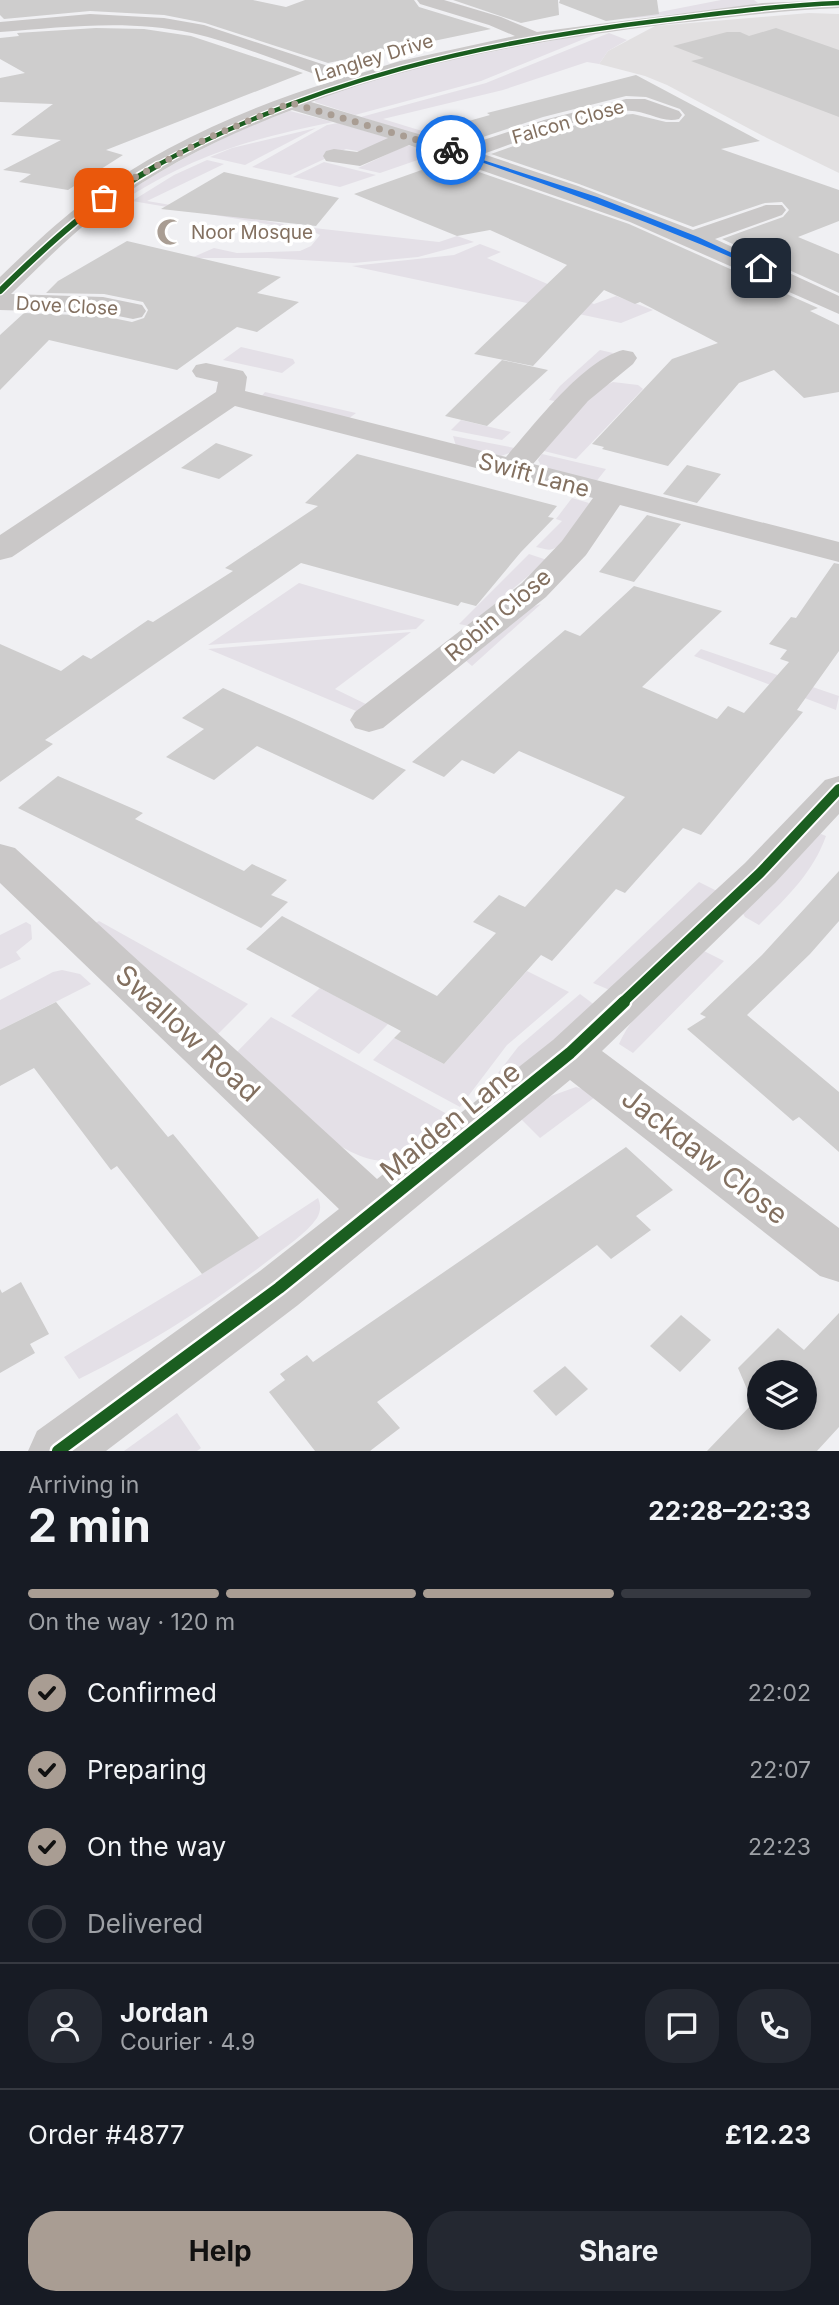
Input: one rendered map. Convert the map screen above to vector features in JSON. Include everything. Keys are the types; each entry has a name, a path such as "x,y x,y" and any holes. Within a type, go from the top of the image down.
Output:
{"street":[{"path":"426,0 495,21 533,37"},
{"name":"Langley Drive","path":"0,291 78,218 132,179 208,138 291,103 354,81 446,55 533,37 768,4 820,0"},
{"name":"Langley Drive","path":"768,4 839,3"},
{"path":"0,27 93,10 198,29 354,81"},
{"path":"291,103 463,154 594,199 695,238 839,306"},
{"name":"Falcon Close","path":"463,154 551,124 626,105 645,105 672,115"},
{"path":"334,156 360,159 409,138"},
{"path":"695,238 774,210"},
{"name":"Dove Close","path":"0,302 103,305 133,311"},
{"path":"513,469 578,397 610,366 623,358"},
{"path":"0,551 230,396 233,377 206,371"},
{"name":"Swift Lane","path":"230,396 839,552"},
{"name":"Robin Close","path":"369,720 534,590 574,548 611,495"},
{"name":"Maiden Lane","path":"58,1451 279,1288 570,1053 833,805"},
{"name":"Swallow Road","path":"0,858 375,1210"},
{"name":"Jackdaw Close","path":"570,1053 839,1259"}],"shaded area":[{"path":"721,0 754,0 758,3 746,7 624,19"},
{"path":"809,13 839,14 839,173 667,85 645,76 599,64 608,51 655,26"},
{"path":"601,32 481,81 355,115 315,102 316,99 351,87 421,67"},
{"path":"609,33 627,40 608,51 599,64 587,62 503,90 383,119 461,143 452,146 361,117 486,83"},
{"path":"290,111 333,122 226,149 178,170 127,198 120,196 161,171 245,128"},
{"path":"338,123 389,138 363,152 346,149 290,175 252,167 327,125"},
{"path":"316,128 245,165 210,157 232,148"},
{"path":"407,145 438,153 380,173 358,168"},
{"path":"207,160 224,164 147,201 296,226 439,242 457,236 474,242 418,257 354,263 267,258 191,258 214,248 237,253 300,251 311,246 320,235 132,201 174,175"},
{"path":"324,162 376,175 340,187 293,177"},
{"path":"480,244 501,252 487,258 594,304 616,296 653,310 621,323 352,266 454,255"},
{"path":"241,347 293,359 295,363 282,373 223,360"},
{"path":"600,350 613,353 560,402 549,400 560,386"},
{"path":"613,382 638,385 643,389 576,459 544,451 596,390"},
{"path":"265,392 356,413 348,419 261,397"},
{"path":"461,420 511,432 502,440 451,430"},
{"path":"453,436 520,449 501,456 456,446"},
{"path":"542,454 606,469 595,483 543,469 538,460"},
{"path":"572,498 589,503 574,529 553,549 536,547 562,521 556,519"},
{"path":"529,554 547,560 469,626 459,624"},
{"path":"299,583 425,620 416,629 208,645"},
{"path":"541,604 472,666 465,660 526,609"},
{"path":"411,632 335,689 370,706 361,713 208,649"},
{"path":"701,649 839,696 836,710 694,656"},
{"path":"814,836 826,836 814,862 789,895 759,925 745,917 742,912"},
{"path":"699,882 717,891 612,991 593,983"},
{"path":"99,921 248,1004 215,1037 94,924"},
{"path":"26,922 31,925 32,939 16,952 21,959 0,969 0,935"},
{"path":"702,950 724,961 633,1053 619,1044 645,1005"},
{"path":"62,970 80,974 91,984 0,1030 0,1000 53,972"},
{"path":"527,971 569,992 507,1045 460,1107 373,1060 394,1038 444,1064"},
{"path":"320,988 388,1024 359,1054 291,1016"},
{"path":"580,994 596,1006 495,1093 488,1086 518,1047"},
{"path":"271,1017 447,1114 404,1153 389,1160 371,1159 350,1152 285,1104 233,1056"},
{"path":"576,1087 599,1094 540,1138 521,1119 551,1096"},
{"path":"318,1198 320,1210 317,1218 301,1235 269,1260 177,1324 79,1379 64,1357 202,1274"},
{"path":"177,1413 201,1448 197,1451 124,1451"}],"building":[{"path":"0,0 253,0 286,7 305,0 414,0 419,7 491,29 328,63 205,23 164,15 90,11 4,19 0,15"},
{"path":"453,0 558,0 559,15 521,23"},
{"path":"560,0 657,0 659,14 606,21 559,3"},
{"path":"96,28 144,29 191,36 303,73 106,150 123,155 68,190 19,182 31,174 3,170 61,140 11,135 53,104 0,102 0,78 25,73 0,59 0,38 19,36 17,33"},
{"path":"776,28 839,50 839,117 691,61 704,58 673,46 727,32 740,32 749,36"},
{"path":"636,75 760,141 721,149 839,190 839,221 798,237 839,254 839,293 722,239 783,217 789,210 782,202 765,203 693,227 491,154 555,131 608,116 633,114 666,122 679,122 685,115 680,109 646,97 626,96 543,117 465,143 433,131 490,115 487,113"},
{"path":"447,161 629,224 818,308 810,311 839,325 839,392 804,398 774,370 739,383 668,466 592,444 672,359 718,343 640,302 635,304 604,290 533,366 474,354 567,265 490,230 457,236 354,194"},
{"path":"224,172 339,198 316,226 161,209"},
{"path":"127,241 281,277 257,293 299,302 257,332 237,327 177,370 49,340 0,390 0,335 24,313 103,316 132,322 144,318 148,310 143,302 104,294 46,293 58,281"},
{"path":"502,360 548,370 487,426 445,416"},
{"path":"216,443 253,455 219,479 181,468"},
{"path":"357,454 557,506 548,517 554,518 521,552 476,606 461,602 458,606 301,563 45,740 53,744 0,782 0,644 61,671 83,655 91,659 148,620 153,622 233,571 225,568 318,506 305,503"},
{"path":"687,465 721,474 697,503 663,494"},
{"path":"647,515 681,524 634,582 599,572"},
{"path":"834,563 839,564 839,651 797,710 803,712 701,835 683,828 625,893 616,889 552,961 541,955 444,1064 394,1038 401,1031 246,949 282,916 437,996 496,933 473,922 499,895 525,907 625,797 519,751 494,774 462,760 444,777 412,762 565,630 580,636 634,586 722,611 642,687 717,719 728,706 744,713 789,662 780,659 787,650 769,644 791,617 796,618"},
{"path":"223,688 406,770 373,800 257,746 214,780 166,757 204,729 182,718"},
{"path":"58,776 143,813 135,819 244,871 252,864 287,880 271,895 288,902 261,928 18,808"},
{"path":"839,871 839,921 810,954 747,1015 839,1092 839,1152 799,1117 793,1121 687,1029 706,1017 700,1014 762,955"},
{"path":"56,1002 168,1137 173,1134 259,1238 202,1274 117,1166 111,1170 34,1068 0,1086 0,1030"},
{"path":"626,1147 673,1190 636,1216 651,1230 611,1259 597,1245 377,1402 400,1428 370,1451 315,1451 269,1392 285,1380 280,1374 307,1355 313,1362"},
{"path":"21,1282 49,1334 30,1344 35,1353 0,1373 0,1289 2,1293"},
{"path":"839,1313 839,1427 817,1451 707,1451 747,1409 747,1430 817,1430 817,1360 747,1360 747,1389 738,1368 778,1328 804,1350"},
{"path":"681,1315 711,1340 680,1372 650,1346"},
{"path":"565,1366 588,1389 556,1416 533,1391"}],"cycle path":[{"path":"0,291 80,217 133,179 197,144 263,113 331,88 400,67 542,36 743,10 839,3"},
{"path":"58,1451 279,1288 570,1053 760,873 839,789"}],"way so far":[{"path":"104,198 182,151 291,103 451,150"}],"place":[{"name":"Noor Mosque","path":"170,232"}],"route":[{"path":"451,150 594,199 695,238 761,268"}]}
